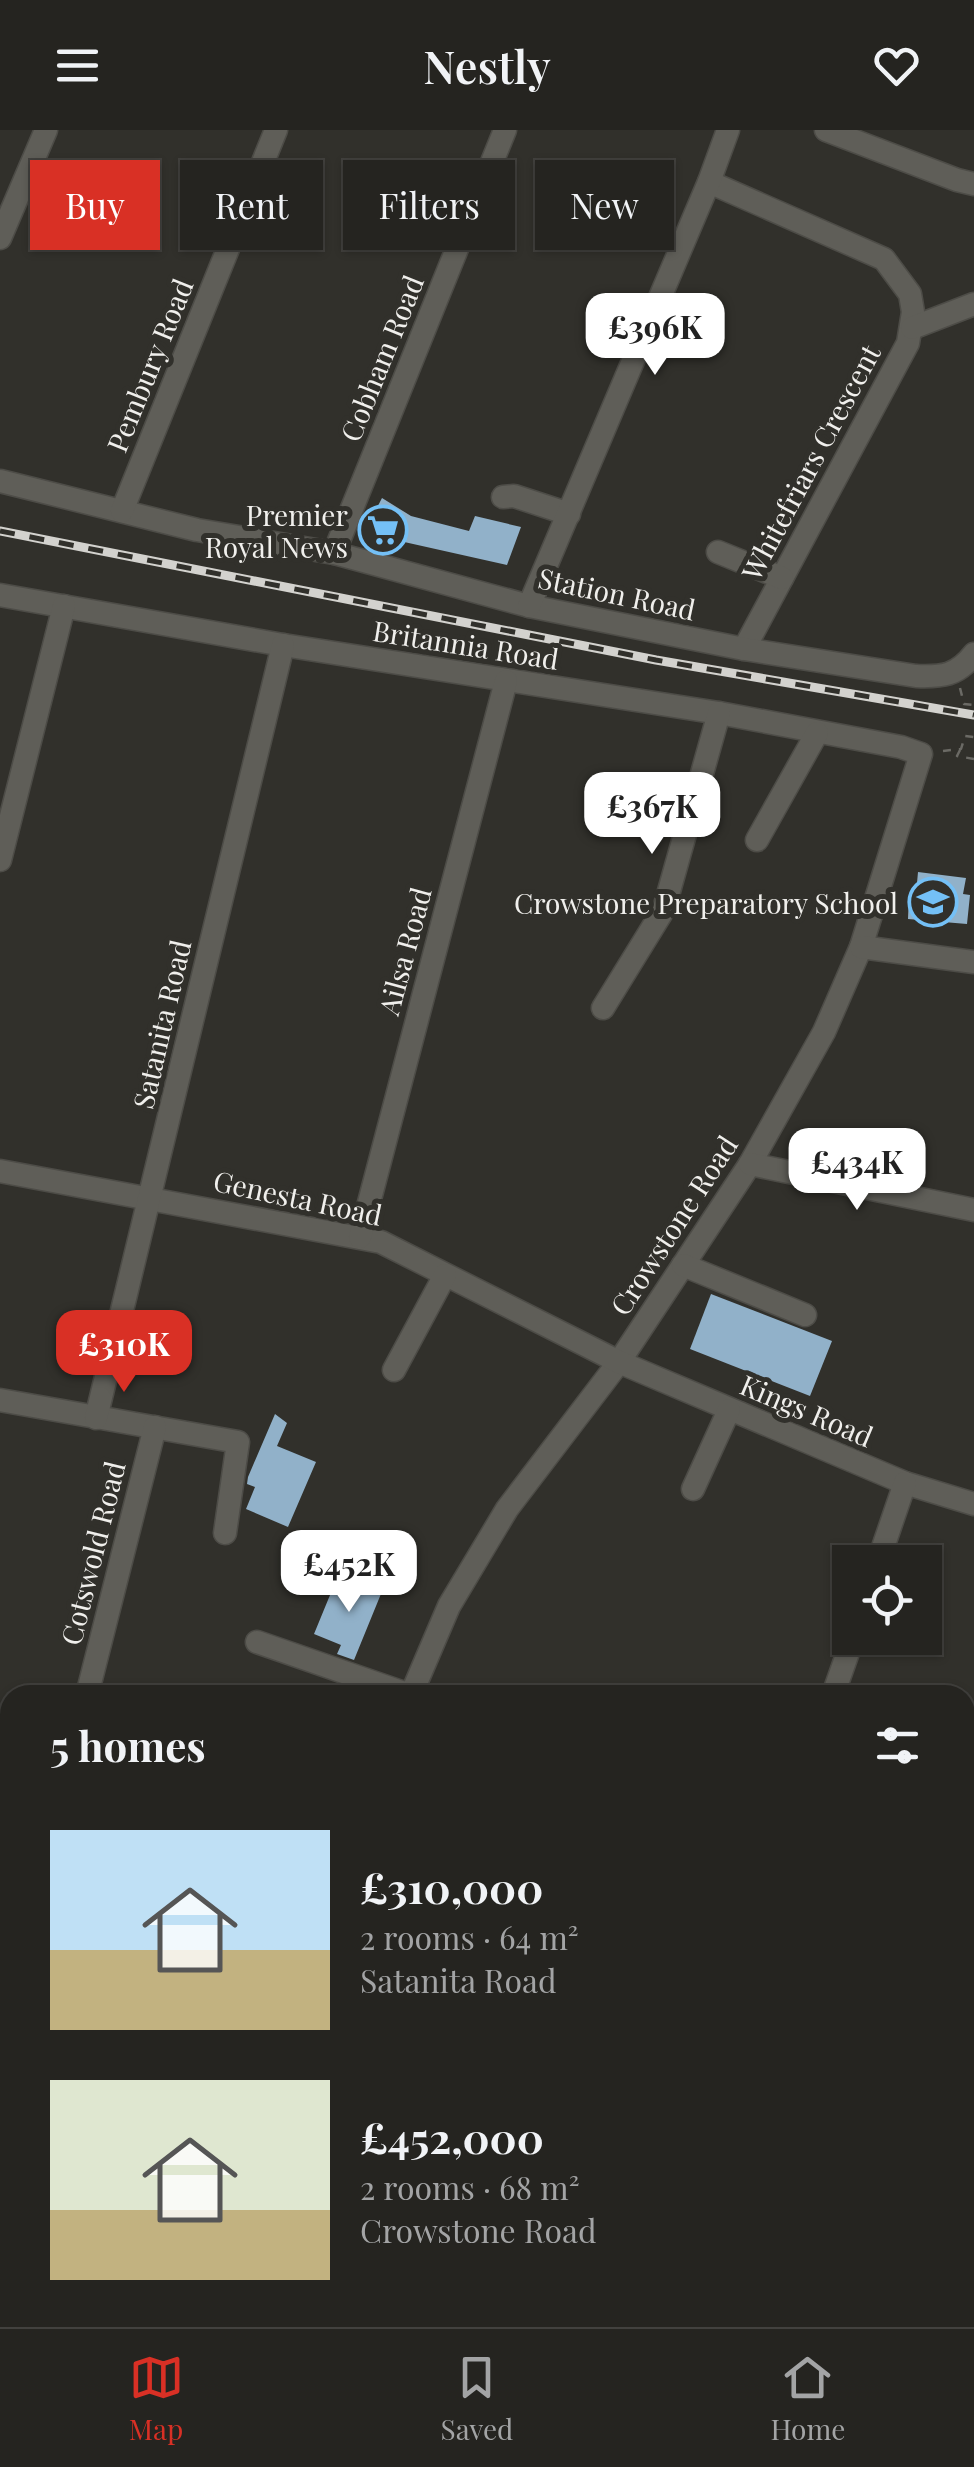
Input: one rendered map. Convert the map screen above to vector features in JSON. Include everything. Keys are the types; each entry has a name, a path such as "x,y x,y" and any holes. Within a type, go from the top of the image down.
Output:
{"street":[{"path":"0,238 46,130"},
{"name":"Pembury Road","path":"122,511 276,130"},
{"name":"Cobham Road","path":"334,553 505,130"},
{"path":"530,606 728,130"},
{"path":"826,130 974,184"},
{"name":"Whitefriars Crescent","path":"709,182 884,260 910,294 912,328 908,343 744,649"},
{"path":"912,328 974,304"},
{"name":"Station Road","path":"0,481 196,530 334,553 530,606 744,649 944,678 974,654"},
{"path":"503,497 514,496 569,514"},
{"path":"718,552 782,578"},
{"name":"Britannia Road","path":"0,595 283,645 719,714 902,747 921,754"},
{"path":"0,860 64,606"},
{"name":"Satanita Road","path":"96,1418 283,645"},
{"name":"Ailsa Road","path":"360,1237 506,681"},
{"path":"602,1008 664,909 719,714"},
{"path":"758,840 817,733"},
{"name":"Crowstone Road","path":"414,1685 450,1606 506,1509 619,1362 750,1164 824,1032 862,947 921,754"},
{"path":"862,947 974,962"},
{"path":"750,1164 974,1210"},
{"name":"Genesta Road","path":"0,1171 381,1242 619,1362"},
{"path":"683,1265 805,1316"},
{"path":"394,1370 445,1275"},
{"name":"Kings Road","path":"619,1362 904,1483 974,1504"},
{"path":"0,1400 238,1442 225,1533"},
{"path":"693,1489 729,1410"},
{"name":"Cotswold Road","path":"90,1685 155,1427"},
{"path":"884,1545 904,1483"},
{"path":"256,1642 381,1685"},
{"path":"837,1685 847,1655"}],"path":[{"path":"964,704 974,704"},
{"path":"974,736 965,736 957,756 974,759"},
{"path":"921,754 961,749"}],"building":[{"path":"382,498 411,516 469,531 475,516 521,527 507,565 364,533"},
{"path":"918,872 966,878 963,894 970,895 967,924 908,919 909,893 916,894"},
{"path":"711,1294 832,1341 810,1396 690,1349"},
{"path":"275,1414 287,1423 277,1446 316,1462 288,1527 246,1509 255,1487 247,1484 248,1477"},
{"path":"368,1577 385,1584 354,1660 337,1654 341,1645 314,1634 337,1578 363,1589"}],"railway":[{"path":"0,531 656,660 974,715"}],"place":[{"name":"Premier Royal News","path":"383,530"},
{"name":"Crowstone Preparatory School","path":"933,902"}]}
